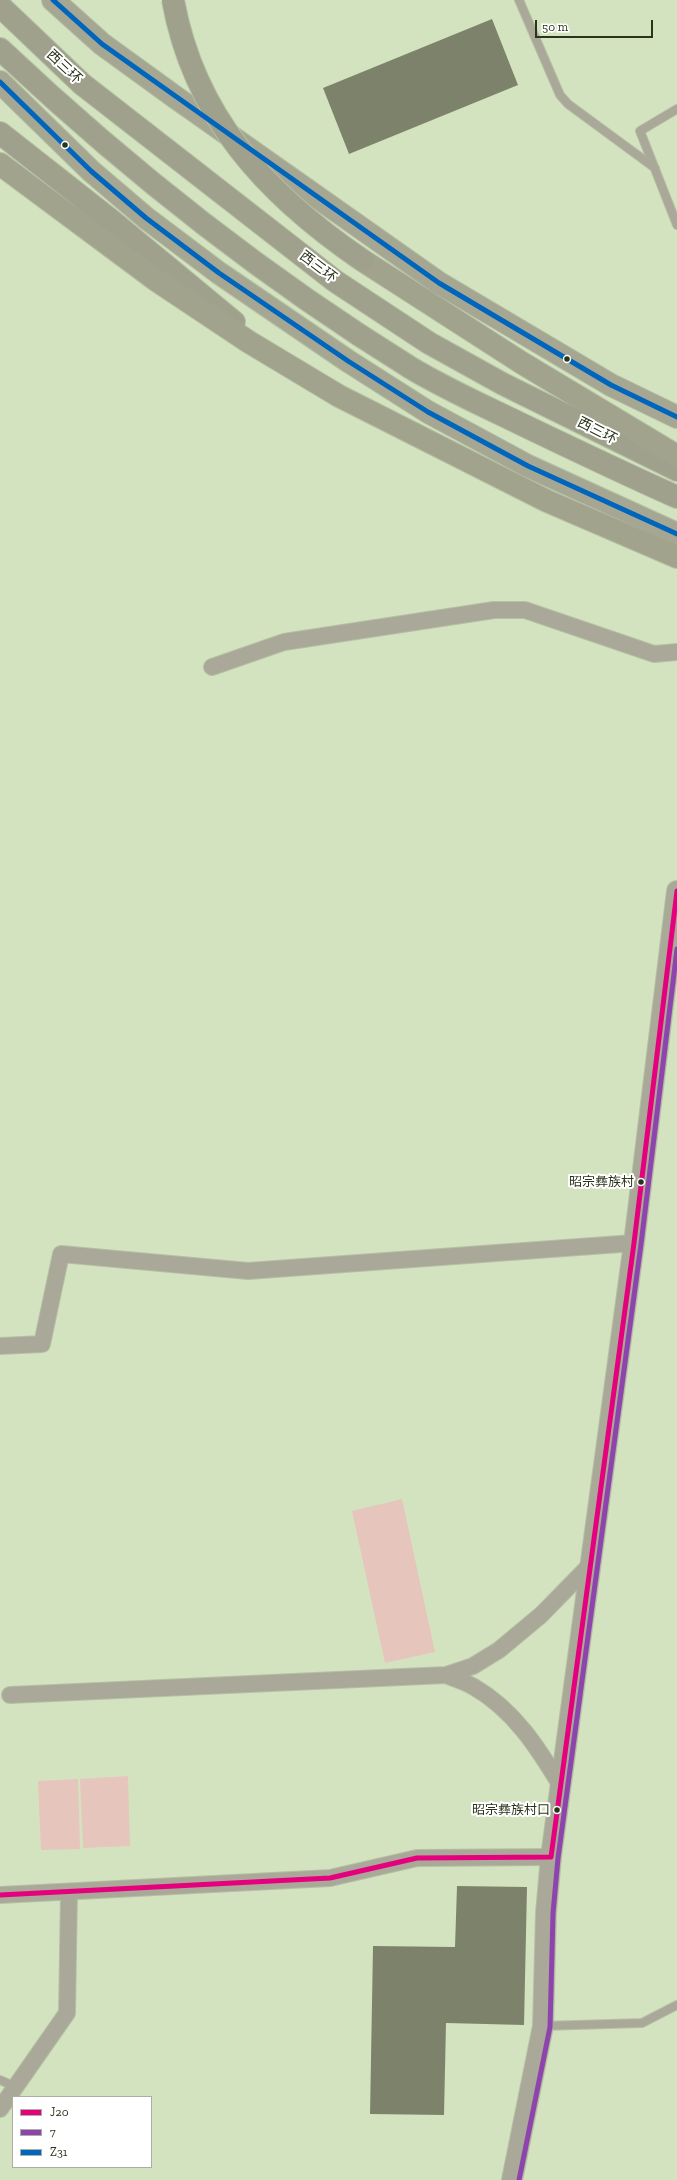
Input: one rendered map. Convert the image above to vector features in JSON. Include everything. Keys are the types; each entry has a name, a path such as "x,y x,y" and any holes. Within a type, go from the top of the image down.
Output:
{"highway":[{"path":"173,0 183,38 211,106 238,148 284,199 362,260 522,363 677,456"},
{"name":"西三环","path":"0,6 82,84 335,281 429,343 497,381 677,470"},
{"name":"西三环","path":"0,49 61,106 218,236 318,306 413,369 489,409 677,498"},
{"path":"0,133 112,221 288,366"},
{"path":"0,164 156,280 249,342 346,400 546,502 677,557"}],"main road":[{"path":"53,0 102,44 440,283 611,385 677,417"},
{"path":"0,82 91,171 146,218 219,273 342,357 428,412 528,466 677,534"}],"street":[{"path":"212,667 284,642 494,610 525,610 654,654 677,652"},
{"path":"512,2180 543,2026 546,1913 551,1857 634,1243 677,891"},
{"path":"0,1346 42,1344 60,1254 248,1271 634,1243"},
{"path":"10,1695 446,1675 473,1666 499,1650 542,1615 591,1564"},
{"path":"446,1675 474,1687 497,1702 517,1721 561,1786"},
{"path":"0,1895 330,1878 417,1858 551,1857"},
{"path":"0,2109 66,2014 69,1892"}],"lane":[{"path":"519,0 560,95 568,104 655,168"},
{"path":"677,109 640,131 677,225"},
{"path":"543,2026 642,2023 677,2005"},
{"path":"0,2080 16,2088"}],"shaded area":[{"path":"402,1499 435,1652 385,1663 352,1511"},
{"path":"128,1776 130,1846 83,1848 80,1779"},
{"path":"78,1779 80,1849 41,1850 38,1781"}],"building":[{"path":"492,19 518,85 349,154 323,88"},
{"path":"457,1886 527,1887 524,2025 446,2023 444,2115 370,2114 373,1946 455,1947"}],"transit line":[{"name":"Z31","path":"53,0 102,44 439,283 611,385 677,417"},
{"name":"Z31","path":"0,82 91,171 146,218 219,273 348,361 428,412 528,466 677,534"},
{"name":"J20","path":"551,1857 634,1243 677,891"},
{"name":"7","path":"519,2180 550,2027 553,1913 558,1858 641,1244 677,949"},
{"name":"J20","path":"0,1895 330,1878 417,1858 551,1857"}],"place":[{"name":"昭宗彝族村","path":"641,1182"},
{"name":"昭宗彝族村口","path":"557,1810"}]}
